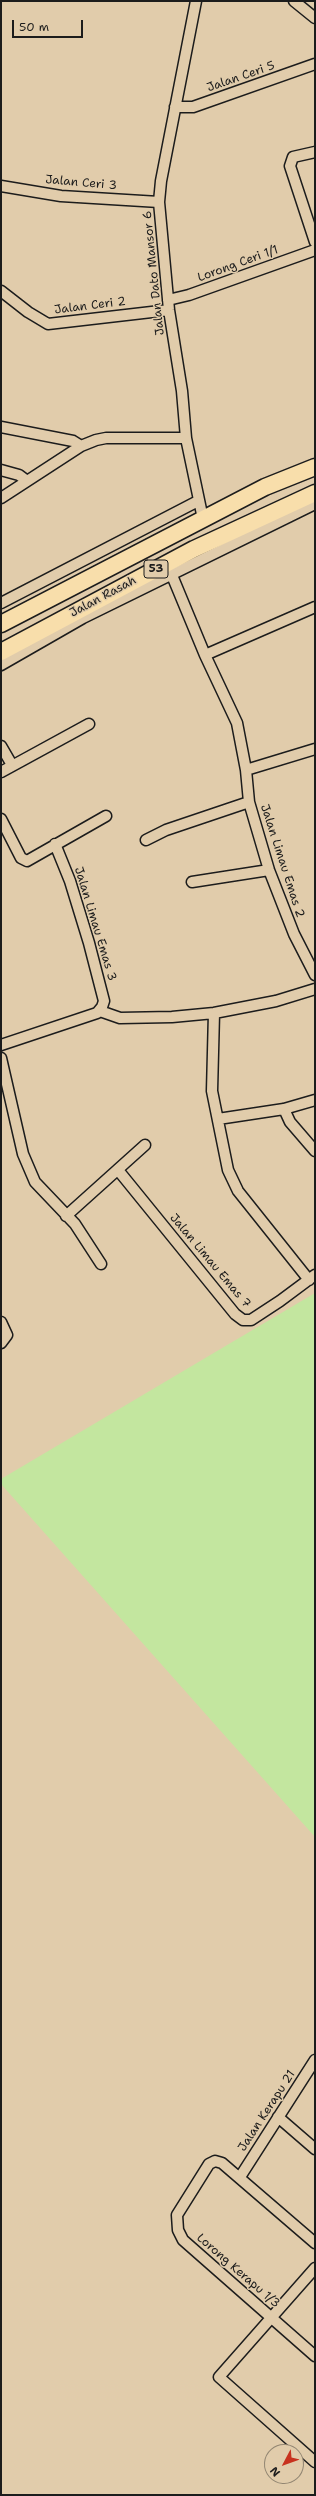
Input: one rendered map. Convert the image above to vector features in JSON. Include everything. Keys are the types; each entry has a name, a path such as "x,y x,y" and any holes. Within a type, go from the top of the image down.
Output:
{"highway":[{"name":"Jalan Rasah","path":"1,624 265,487 315,467"},
{"name":"Jalan Rasah","path":"1,652 194,549 315,493"}],"street":[{"name":"Jalan Dato Mansor 6","path":"196,1 175,107 159,202 169,305 182,391 186,438 198,502 203,519"},
{"path":"294,1 315,18"},
{"name":"Jalan Ceri 5","path":"175,107 193,107 315,64"},
{"path":"315,152 293,157 290,166 315,242"},
{"name":"Jalan Ceri 3","path":"1,186 61,196 159,202"},
{"name":"Lorong Ceri 1/1","path":"169,305 189,295 315,250"},
{"name":"Jalan Ceri 2","path":"1,291 28,312 48,324 169,305"},
{"path":"1,427 73,441 82,446"},
{"path":"1,498 82,446 106,438 186,438"},
{"path":"1,470 18,474 27,481"},
{"path":"1,603 198,502"},
{"path":"1,665 83,618 171,573 315,504"},
{"name":"Jalan Limau Emas 2","path":"171,573 205,655 237,723 246,770 249,802 269,870 286,916 315,974"},
{"path":"205,655 315,607"},
{"path":"1,772 89,724"},
{"path":"1,746 12,765"},
{"path":"246,770 315,749"},
{"path":"146,840 206,816 249,802"},
{"path":"1,820 24,861 27,861 106,816"},
{"name":"Jalan Limau Emas 3","path":"55,844 70,881 89,943 104,1001 100,1011"},
{"path":"192,882 269,870"},
{"path":"1,1045 100,1011 120,1018 172,1017 214,1013 276,1001 315,989"},
{"path":"214,1013 211,1066 212,1091 228,1170 238,1191 312,1277"},
{"path":"1,1058 28,1167 35,1182 75,1224 101,1264"},
{"path":"218,1119 284,1109 315,1100"},
{"path":"284,1109 290,1122 315,1151"},
{"path":"66,1216 146,1146"},
{"name":"Jalan Limau Emas 7","path":"118,1170 235,1314 243,1320 251,1320 312,1277"},
{"path":"1,1322 7,1335 1,1343"},
{"name":"Jalan Kerapu 21","path":"240,2177 315,2060"},
{"path":"278,2117 315,2149"},
{"name":"Lorong Kerapu 1/3","path":"240,2177 222,2163 215,2161 209,2164 177,2214 178,2230 183,2240 315,2356"},
{"path":"240,2177 315,2243"},
{"path":"315,2268 219,2377 315,2462"}],"green space":[{"path":"315,1293 315,1837 1,1484 1,1479"}]}
